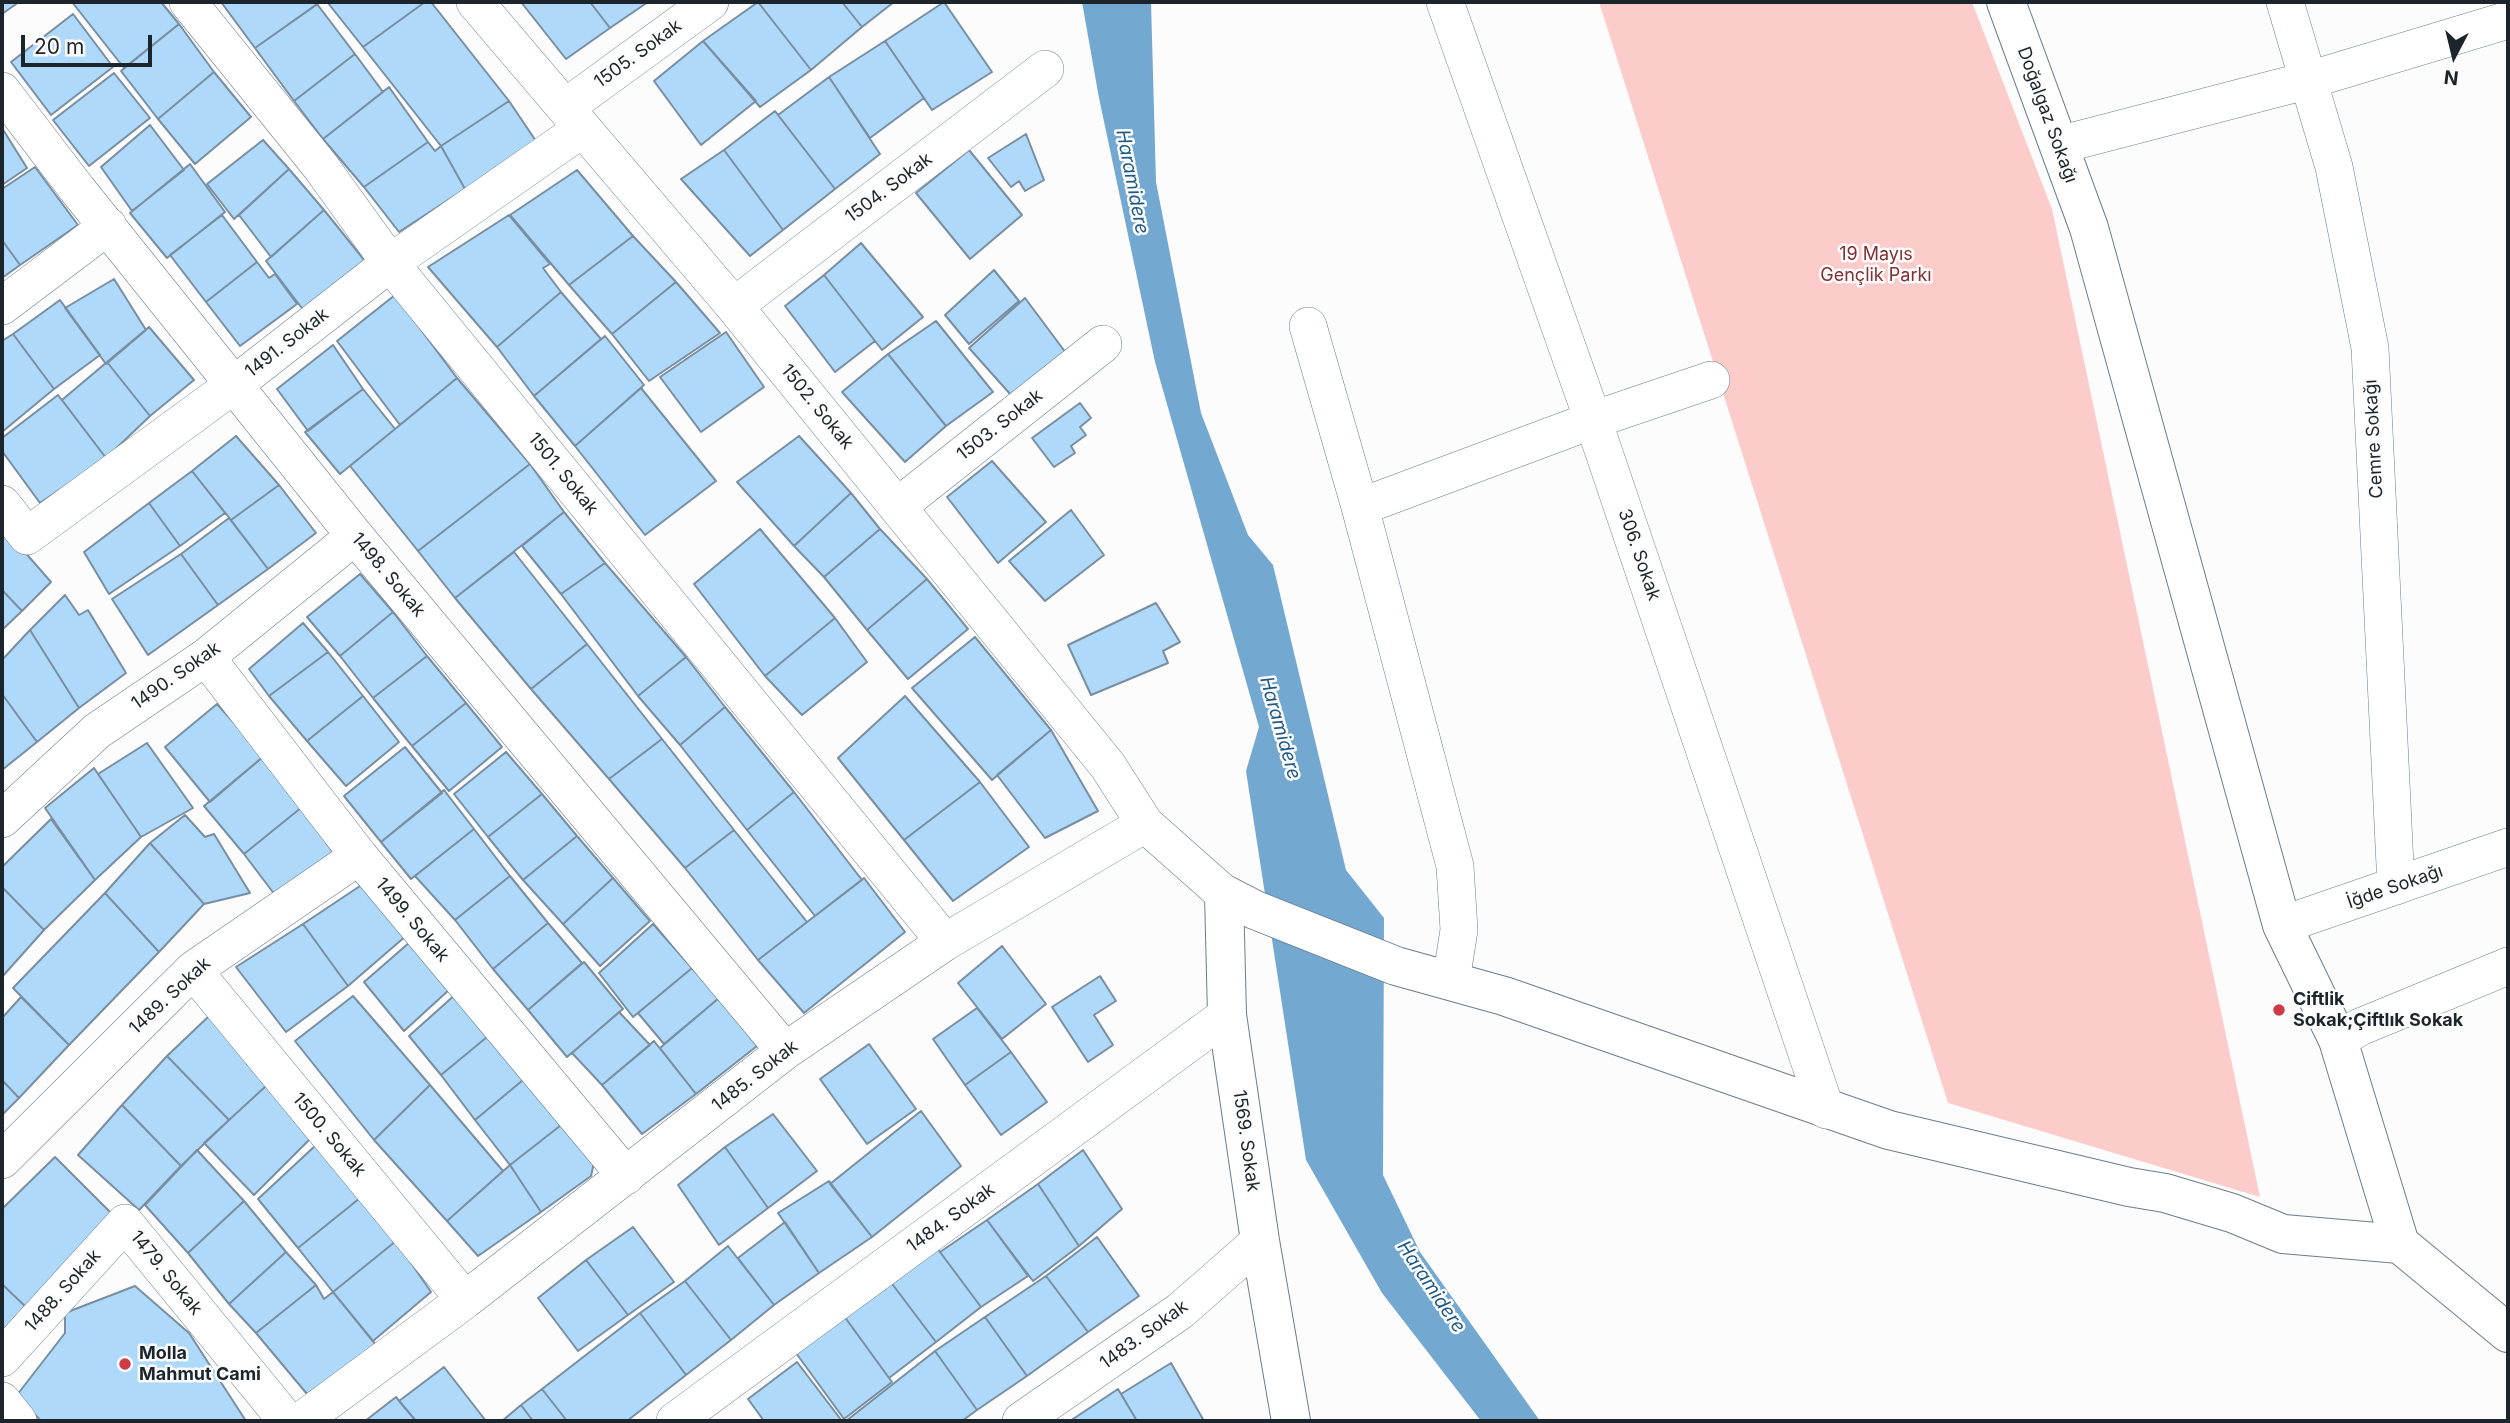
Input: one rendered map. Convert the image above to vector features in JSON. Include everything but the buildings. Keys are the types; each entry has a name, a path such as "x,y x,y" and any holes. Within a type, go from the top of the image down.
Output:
{"street":[{"name":"1501. Sokak","path":"188,2 321,167 390,263 945,942"},
{"name":"1502. Sokak","path":"475,2 734,306 1108,766 1145,824"},
{"name":"1505. Sokak","path":"574,118 710,2"},
{"name":"306. Sokak","path":"1445,2 1593,420 1826,1110"},
{"name":"Doğalgaz Sokağı","path":"2006,2 2089,228 2281,925 2338,1040 2400,1244"},
{"name":"Cemre Sokağı","path":"2285,2 2334,167 2370,348 2396,886"},
{"path":"2059,145 2308,80 2508,20"},
{"name":"1504. Sokak","path":"734,306 1045,69"},
{"name":"1498. Sokak","path":"2,91 355,536 785,1051"},
{"name":"1491. Sokak","path":"2,504 27,536 235,384 574,118"},
{"path":"2,306 108,226"},
{"path":"1308,326 1360,507 1455,866 1459,930 1451,981"},
{"name":"1503. Sokak","path":"897,507 1103,344"},
{"path":"1360,507 1593,420 1711,380"},
{"name":"1490. Sokak","path":"2,819 97,731 206,657 355,536"},
{"name":"1499. Sokak","path":"206,657 359,856 626,1176"},
{"path":"1145,824 1240,902 1396,966 1504,996 1826,1110 1889,1130 2129,1187 2165,1193 2232,1213 2283,1234 2400,1244 2508,1333"},
{"name":"1485. Sokak","path":"301,1421 465,1300 785,1051 945,942 1145,824"},
{"name":"İğde Sokağı","path":"2281,925 2508,847"},
{"name":"1489. Sokak","path":"2,1160 192,970 359,856"},
{"name":"1569. Sokak","path":"1240,902 1227,1015 1260,1241 1291,1421"},
{"path":"2338,1040 2360,1027 2508,966"},
{"name":"1500. Sokak","path":"192,970 465,1300"},
{"name":"1484. Sokak","path":"676,1421 1227,1015"},
{"name":"1488. Sokak","path":"2,1358 125,1223"},
{"name":"1479. Sokak","path":"125,1223 287,1421"},
{"name":"1483. Sokak","path":"1021,1421 1180,1311 1260,1241"},
{"path":"2,1401 19,1421"}],"green space":[{"name":"19 Mayıs Gençlik Parkı","path":"1599,2 1972,2 2052,209 2260,1197 1948,1103"}],"water":[{"name":"Haramidere","path":"1082,2 1151,2 1156,182 1201,413 1248,535 1273,565 1346,870 1384,918 1383,1175 1420,1252 1540,1421 1481,1421 1382,1293 1306,1160 1246,771 1259,727 1155,362 1099,98"}],"place":[{"name":"Ciftlik Sokak;Çiftlık Sokak","path":"2279,1010"},
{"name":"Molla Mahmut Cami","path":"125,1364"}]}
